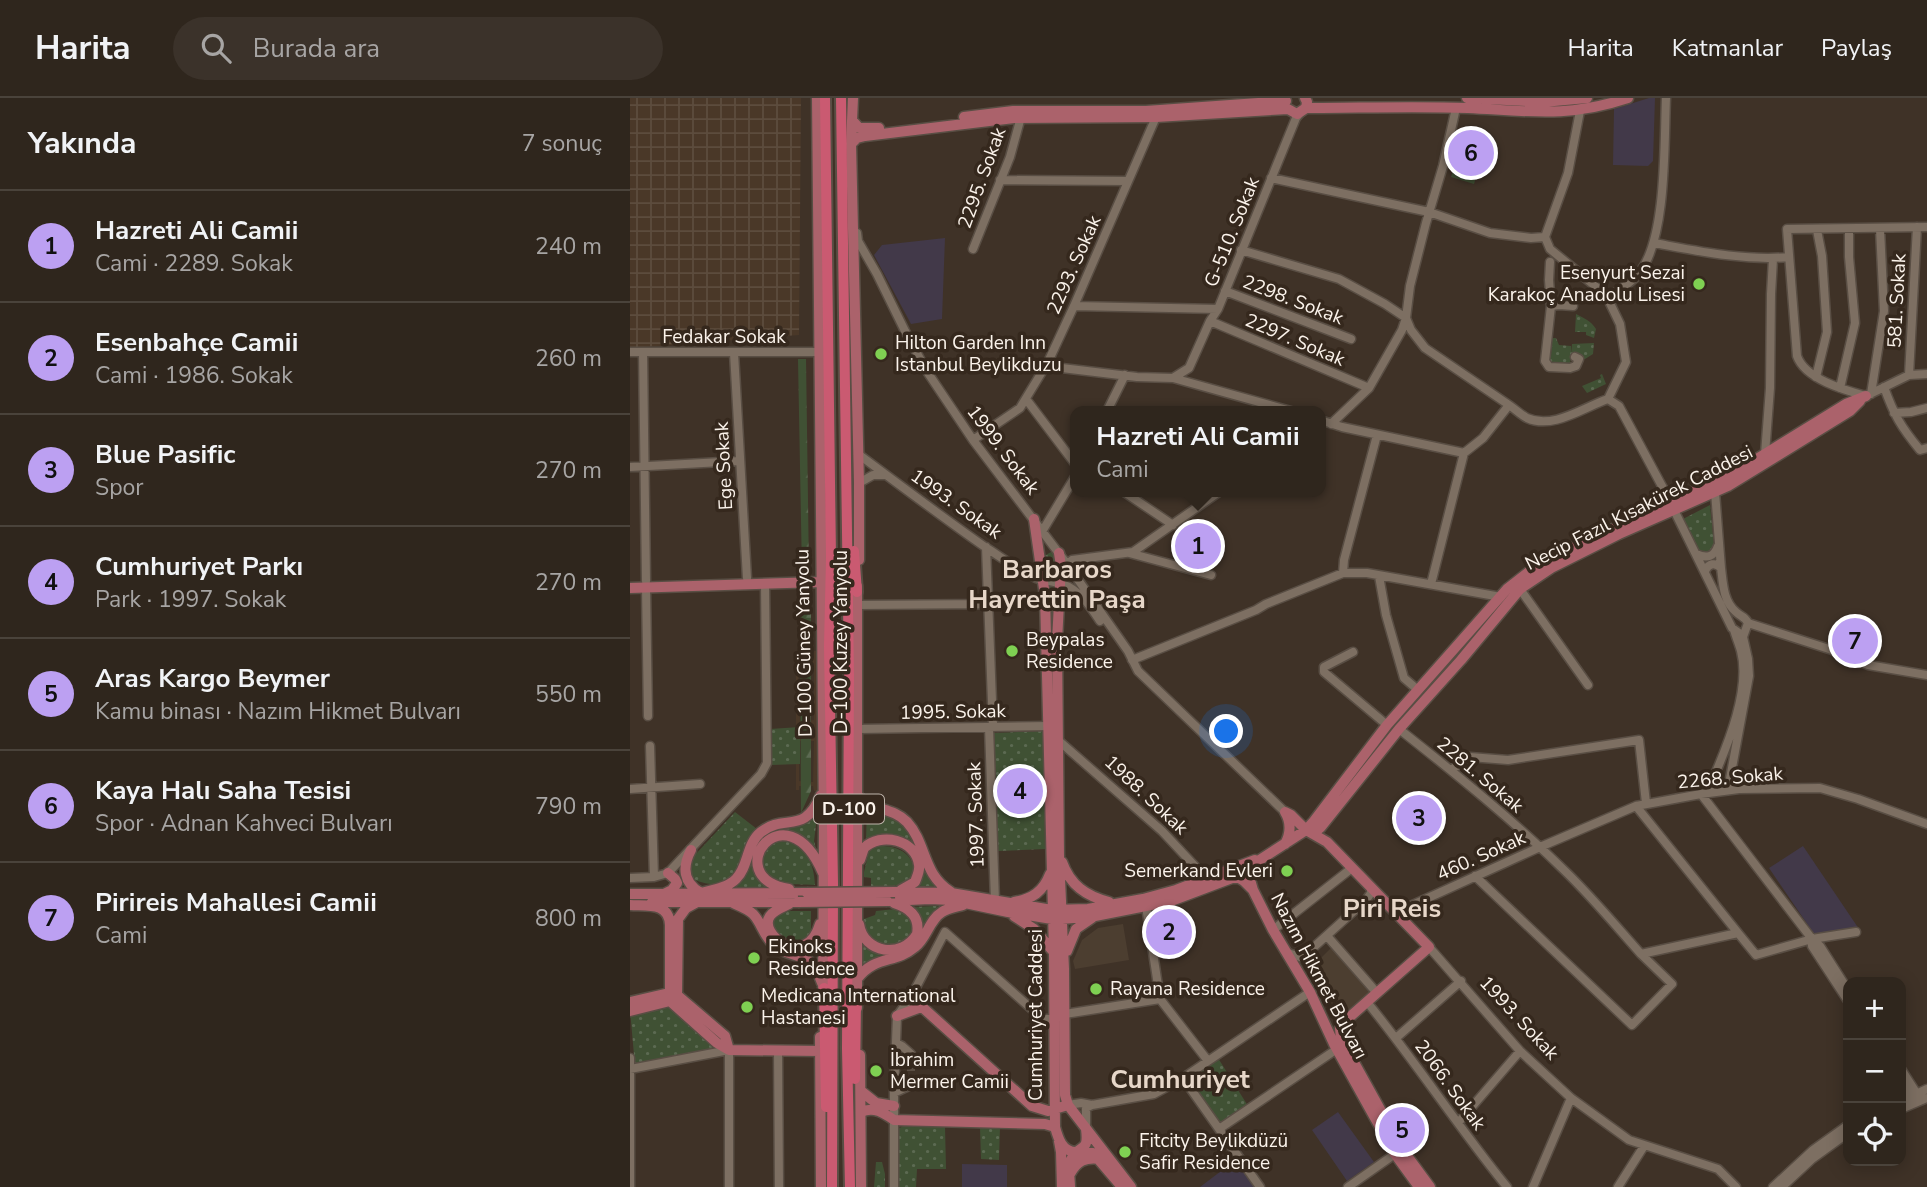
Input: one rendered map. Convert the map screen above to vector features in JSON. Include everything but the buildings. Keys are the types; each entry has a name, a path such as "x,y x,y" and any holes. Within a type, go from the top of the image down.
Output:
{"highway":[{"name":"D-100","path":"825,98 831,505 831,1187"},
{"name":"D-100","path":"841,98 850,783 850,1187"},
{"path":"842,158 847,98"},
{"path":"846,430 852,454 857,592"},
{"path":"822,636 831,505"},
{"path":"824,988 825,1102 831,1187"},
{"path":"856,1002 856,1187"}],"main road":[{"name":"D-100 Güney Yanyolu","path":"817,98 824,876 824,988 820,1051 821,1187"},
{"name":"D-100 Kuzey Yanyolu","path":"853,98 851,144 859,483 856,1002 861,1091 861,1187"},
{"path":"1467,98 1543,102 1587,98"},
{"path":"1287,103 1293,113 1304,106 1457,103 1546,113 1580,111 1628,98"},
{"path":"1156,114 1192,103 1287,103"},
{"path":"852,120 859,128 870,129 1021,114 1156,114 1287,103"},
{"path":"851,144 857,138 865,136 1021,114"},
{"name":"Necip Fazıl Kısakürek Caddesi","path":"1309,832 1387,725 1505,598 1551,568 1722,479 1846,404 1868,395"},
{"name":"Necip Fazıl Kısakürek Caddesi","path":"1309,832 1321,827 1399,729 1461,660 1517,580 1539,564 1672,506 1715,492 1750,474 1850,411 1868,395"},
{"path":"1034,519 1045,598 1052,867 1057,915"},
{"path":"1057,550 1060,583 1057,641 1057,915"},
{"path":"630,588 646,585 820,579"},
{"path":"630,582 646,585"},
{"path":"1387,725 1399,729"},
{"path":"673,997 678,919 686,908 699,897 733,881 743,868 751,844 758,834 771,827 804,819 814,809 823,791"},
{"path":"858,796 867,804 896,813 906,820 934,877 951,893"},
{"path":"1285,812 1290,831 1285,844"},
{"name":"1993. Sokak","path":"1285,812 1309,832 1328,842 1429,947"},
{"path":"1253,890 1249,876 1252,865 1309,832"},
{"path":"807,893 771,883 760,872 758,855 764,842 779,835 797,839 815,856 824,876"},
{"path":"857,871 864,848 873,841 888,839 907,846 917,857 919,871 915,882 895,892"},
{"path":"691,849 687,858 688,881 699,897"},
{"path":"1059,856 1068,876 1078,888 1097,899 1113,903"},
{"name":"Nazım Hikmet Bulvarı","path":"1057,915 1143,899 1262,858"},
{"path":"1003,906 1038,893 1047,882 1052,867"},
{"path":"663,894 672,890 677,883 668,873"},
{"name":"Nazım Hikmet Bulvarı","path":"699,897 807,893 951,893 1003,906 1057,915 1096,916 1184,897 1232,878 1239,878 1253,890 1310,992 1337,1049 1419,1187"},
{"path":"630,894 699,897"},
{"path":"630,903 699,897"},
{"name":"Nazım Hikmet Bulvarı","path":"699,897 730,902 942,899 1003,906"},
{"path":"856,912 862,936 872,946 888,950 903,947 915,938 917,921 906,908 887,901"},
{"path":"730,902 753,914 776,947 807,959 818,971 824,988"},
{"path":"798,902 779,908 769,917 770,931 784,944 796,947 811,942 818,932 823,913"},
{"path":"630,903 658,906 669,916 673,997"},
{"path":"857,979 874,963 914,948 935,917 943,911 967,903"},
{"path":"1003,906 1028,923 1054,952"},
{"name":"Cumhuriyet Caddesi","path":"1057,915 1054,952 1054,1110 1055,1127 1062,1152 1062,1187"},
{"name":"Cumhuriyet Caddesi","path":"1057,915 1064,969 1065,1096 1068,1105"},
{"path":"1064,969 1068,946 1076,929 1084,921 1096,916"},
{"path":"1322,1019 1328,1024 1344,1022 1429,947"},
{"path":"630,1011 673,997"},
{"path":"630,1002 673,997 725,1037 729,1050 820,1051"},
{"path":"911,997 1032,1106 1041,1110 1054,1110 1068,1105 1131,1187"},
{"path":"897,1016 921,1007"},
{"name":"Nazım Hikmet Bulvarı","path":"1344,1022 1340,1028 1340,1036 1398,1152 1430,1187"},
{"path":"861,1091 876,1103 894,1106"},
{"path":"861,1112 867,1109 875,1110 894,1120 1045,1124 1055,1127"},
{"path":"1070,1187 1070,1162 1085,1146 1086,1129"},
{"path":"1059,1141 1068,1150 1093,1153 1122,1187"},
{"path":"1070,1175 1082,1160 1100,1159"}],"street":[{"path":"1615,293 1640,273 1654,243 1662,187 1666,98"},
{"path":"1331,424 1369,388 1402,330 1410,286 1443,166 1457,103"},
{"name":"G-510. Sokak","path":"1074,306 1218,309 1271,177 1296,118 1304,106"},
{"path":"1241,250 1339,279 1385,304 1406,318 1411,330 1425,348 1528,419 1552,421 1608,399 1626,362 1620,324 1606,295 1550,249 1545,237 1568,173 1580,111"},
{"name":"2295. Sokak","path":"973,249 1010,157 1021,114"},
{"name":"2293. Sokak","path":"974,440 1020,408 1045,366 1074,306 1156,114"},
{"path":"1271,177 1429,212 1490,233 1545,237"},
{"path":"1000,180 1128,181"},
{"name":"1999. Sokak","path":"854,220 858,241 926,370 974,440 1057,550"},
{"path":"1880,229 1884,311 1868,395 1840,388 1816,377 1799,363 1787,229 1927,227"},
{"name":"581. Sokak","path":"1909,376 1917,228"},
{"path":"1816,377 1827,332 1822,257 1817,230"},
{"path":"1840,388 1855,323 1849,230"},
{"path":"1654,243 1709,253 1789,257"},
{"path":"1765,454 1772,342 1773,258"},
{"path":"1550,262 1551,306 1545,361 1549,367 1570,368 1576,366 1579,359 1575,357"},
{"name":"2298. Sokak","path":"1225,291 1351,339"},
{"path":"1551,306 1573,306"},
{"path":"1173,378 1189,368 1209,321 1218,309"},
{"name":"2297. Sokak","path":"1209,321 1369,388"},
{"name":"Fedakar Sokak","path":"630,352 818,352"},
{"path":"643,352 648,716"},
{"name":"Ege Sokak","path":"734,353 747,581"},
{"path":"1045,366 1173,378 1273,406"},
{"name":"Necip Fazıl Kısakürek Caddesi","path":"1868,395 1909,376 1927,374"},
{"path":"1110,406 1125,375"},
{"path":"1884,387 1903,429 1920,450 1927,448"},
{"path":"1026,399 1070,457"},
{"path":"1608,399 1619,406 1733,629 1739,633 1746,624"},
{"path":"1431,584 1464,453 1483,438 1509,405"},
{"path":"1894,413 1927,408"},
{"path":"1326,422 1464,453"},
{"path":"1343,573 1344,559 1377,435"},
{"name":"1993. Sokak","path":"858,454 986,547 1043,580 1060,583"},
{"path":"630,467 740,461"},
{"name":"1993. Sokak","path":"859,483 873,475 885,475"},
{"path":"1043,530 1070,485"},
{"path":"1715,492 1725,596 1746,624 1829,649 1868,665 1927,675"},
{"path":"1131,497 1173,525"},
{"path":"1129,553 1212,497"},
{"path":"1696,554 1709,557 1716,552 1719,542"},
{"name":"1997. Sokak","path":"986,547 991,727 1003,906"},
{"path":"1045,598 1025,571 1035,568 1044,548 1057,550 1128,651 1138,671 1285,812"},
{"path":"1067,564 1072,560 1129,553 1212,575"},
{"path":"1705,571 1713,564 1721,568"},
{"path":"1132,660 1343,573 1367,573 1505,598"},
{"path":"1379,576 1386,615 1404,678 1418,690"},
{"path":"630,878 654,877 668,873 761,774 767,763 765,581"},
{"path":"1060,583 1082,596 1122,651 1132,660"},
{"path":"1520,589 1588,685"},
{"path":"1059,604 1063,597 1073,590"},
{"path":"857,606 988,604"},
{"path":"1739,615 1746,624 1743,637 1749,676 1729,781 1727,788 1721,791 1714,787 1713,779 1733,729 1743,680 1741,651 1731,622 1739,615"},
{"path":"1353,652 1324,667 1324,672 1387,725"},
{"name":"1995. Sokak","path":"858,729 1049,726"},
{"name":"2281. Sokak","path":"1399,729 1540,847 1672,984 1633,1025 1475,876"},
{"path":"1451,770 1470,757 1508,760 1639,740 1646,803"},
{"name":"1988. Sokak","path":"1059,741 1162,831 1206,878"},
{"path":"650,746 654,877"},
{"path":"1739,789 1719,775 1701,793 1820,946 1843,982"},
{"path":"630,789 699,784"},
{"name":"2268. Sokak","path":"1540,847 1646,803 1739,789 1820,788 1927,824"},
{"path":"1636,806 1756,955 1812,939 1856,932"},
{"name":"460. Sokak","path":"1397,912 1540,847"},
{"path":"1273,930 1352,868"},
{"path":"1288,953 1300,957 1306,955 1366,900 1371,893 1371,887"},
{"path":"1146,906 1160,999 1208,1061"},
{"path":"894,1187 897,1016 911,997 945,932 1043,1019 1054,1019"},
{"path":"1641,954 1738,933"},
{"path":"1327,936 1377,993"},
{"path":"1812,939 1812,946 1843,993"},
{"name":"1993. Sokak","path":"1429,947 1520,1051 1571,1098 1629,1140 1718,1170 1736,1187"},
{"path":"1396,1038 1461,981"},
{"path":"1086,1129 1086,1108 1154,1094 1183,1078 1310,992"},
{"path":"1065,1014 1160,999"},
{"name":"2066. Sokak","path":"1367,1002 1507,1187"},
{"path":"896,1043 911,1054 911,1060"},
{"path":"1219,1129 1337,1049"},
{"path":"631,1069 729,1050 729,1187"},
{"path":"778,1050 779,1187"},
{"path":"1458,1123 1520,1051"},
{"path":"630,1058 630,1187"},
{"path":"1183,1078 1260,1187"},
{"path":"1906,1079 1914,1095"},
{"path":"894,1093 911,1083"},
{"path":"1906,1086 1914,1095"},
{"path":"1906,1099 1927,1090"},
{"path":"1533,1187 1571,1098"},
{"path":"1906,1107 1927,1098"},
{"path":"1068,1105 1092,1105"},
{"path":"1773,1187 1813,1150 1843,1129"},
{"path":"1782,1187 1812,1159 1843,1137"},
{"path":"1618,1187 1644,1146"},
{"path":"1348,1187 1398,1152"}],"shaded area":[{"path":"630,98 801,98 799,335 630,348"},
{"path":"1655,98 1653,161 1648,166 1613,165 1614,109"},
{"path":"945,238 942,319 911,324 874,255 882,245"},
{"path":"796,651 799,651 799,658 814,658 814,651 817,651 817,791 814,791 813,786 799,786 799,790 796,790","holes":["798,663 814,663 814,720 800,721","799,724 814,724 814,737 799,737","799,741 814,741 813,782 799,781"]},
{"path":"1803,846 1859,929 1814,934 1769,868"},
{"path":"1123,924 1129,960 1075,969 1073,961 1082,940 1098,928"},
{"path":"1333,946 1374,991 1341,1019 1329,1006 1332,1004 1309,970"},
{"path":"1338,1112 1374,1162 1347,1181 1312,1130"},
{"path":"1237,1159 1256,1187 1200,1187"},
{"path":"962,1164 1007,1165 1007,1187 962,1187"}],"green space":[{"path":"1464,136 1486,142 1474,184 1451,177"},
{"path":"1576,314 1594,326 1594,338 1586,335 1586,332 1575,332"},
{"path":"1552,338 1556,338 1559,345 1571,346 1571,354 1572,344 1594,343 1593,354 1585,359 1571,356 1570,364 1548,362"},
{"path":"798,359 806,359 809,572 802,572"},
{"path":"1602,374 1606,384 1587,393 1582,386 1601,378"},
{"path":"1710,505 1714,545 1711,552 1706,554 1698,551 1683,519"},
{"path":"1051,552 1056,559 1056,576 1049,578 1044,556"},
{"path":"1047,584 1057,586 1054,614 1054,855 1051,624"},
{"path":"800,589 811,589 811,791 801,813"},
{"path":"800,727 800,764 771,765 770,729"},
{"path":"1043,731 1045,849 998,851 994,733"},
{"path":"867,807 888,813 908,827 937,886 918,884 923,869 919,853 881,835 866,841"},
{"path":"735,812 757,829 749,839 736,870 731,878 723,883 711,884 694,880 692,858"},
{"path":"814,815 817,817 814,841 817,852 794,833 777,831 769,834 756,849 770,887 729,887 753,845 764,833"},
{"path":"781,840 797,846 807,856 813,869 815,885 781,882 764,870 764,853"},
{"path":"878,846 895,848 908,856 913,865 910,878 897,885 871,886 871,878 864,877 864,872 869,851"},
{"path":"912,907 944,907 934,916 914,945 863,966 863,943 875,950 888,952 911,946 922,929 920,918"},
{"path":"895,909 909,918 913,927 909,936 887,945 876,943 867,935 864,919 875,915 876,911"},
{"path":"784,911 811,911 811,936 807,941 795,944 777,936 772,923 775,917"},
{"path":"670,1003 716,1046 715,1050 635,1066 630,1010"},
{"path":"1218,1058 1248,1106 1220,1124 1191,1082 1191,1077"},
{"path":"903,1126 945,1127 946,1169 917,1169 916,1187 899,1187 898,1129"},
{"path":"980,1127 1000,1127 999,1160 981,1159"},
{"path":"876,1162 882,1162 885,1187 874,1187"}],"tunnel":[{"path":"911,1060 911,1083"}],"place":[{"name":"Kaya Halı Saha Tesisi","path":"1471,153"},
{"name":"Esenyurt Sezai Karakoç Anadolu Lisesi","path":"1699,284"},
{"name":"Hilton Garden Inn Istanbul Beylikduzu","path":"881,354"},
{"name":"Hazreti Ali Camii","path":"1198,546"},
{"name":"Pirireis Mahallesi Camii","path":"1855,641"},
{"name":"Beypalas Residence","path":"1012,651"},
{"name":"Cumhuriyet Parkı","path":"1020,791"},
{"name":"Blue Pasific","path":"1419,818"},
{"name":"Semerkand Evleri","path":"1287,871"},
{"name":"Esenbahçe Camii","path":"1169,932"},
{"name":"Ekinoks Residence","path":"754,958"},
{"name":"Rayana Residence","path":"1096,989"},
{"name":"Medicana International Hastanesi","path":"747,1007"},
{"name":"İbrahim Mermer Camii","path":"876,1071"},
{"name":"Aras Kargo Beymer","path":"1402,1130"},
{"name":"Fitcity Beylikdüzü Safir Residence","path":"1125,1152"}],"district":[{"name":"Barbaros Hayrettin Paşa","path":"1057,584"},
{"name":"Piri Reis","path":"1392,908"},
{"name":"Cumhuriyet","path":"1180,1079"}]}
